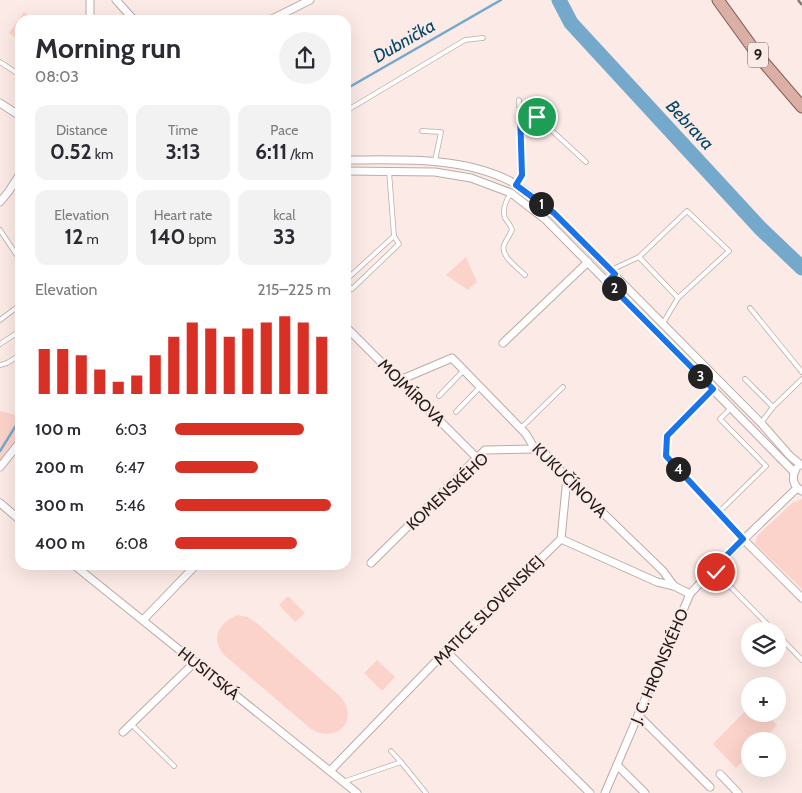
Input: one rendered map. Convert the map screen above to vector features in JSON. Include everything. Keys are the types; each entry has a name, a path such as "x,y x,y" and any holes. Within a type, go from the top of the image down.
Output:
{"main road":[{"name":"9","path":"718,0 760,58 802,107"}],"street":[{"path":"90,0 90,15"},
{"path":"116,0 130,15"},
{"path":"280,15 310,0"},
{"path":"0,103 15,113"},
{"path":"351,160 435,161 474,168 516,185 554,213 761,423 790,456 802,465 794,472 793,479 799,489"},
{"path":"351,171 435,172 471,178 511,193 546,220 794,472"},
{"path":"0,202 15,182"},
{"path":"503,343 588,262"},
{"path":"607,282 613,272"},
{"name":"MOJMÍROVA","path":"351,332 477,458"},
{"name":"KUKUČÍNOVA","path":"400,380 452,358 521,428 535,449 544,452 567,478 663,571 674,586 690,594"},
{"path":"0,468 15,448"},
{"name":"KOMENSKÉHO","path":"371,564 485,450 535,449"},
{"path":"567,478 561,539 657,582 674,586"},
{"name":"J. C. HRONSKÉHO","path":"605,793 690,594 743,539 799,489"},
{"path":"0,503 15,516"},
{"name":"MATICE SLOVENSKEJ","path":"330,771 446,651 561,539"},
{"path":"743,539 802,598"},
{"name":"HUSITSKÁ","path":"80,570 357,793"},
{"path":"142,620 191,570"},
{"path":"446,651 590,793"},
{"path":"123,732 194,662"},
{"path":"638,715 710,787"},
{"path":"617,765 645,793"},
{"path":"720,774 738,793"}],"lane":[{"path":"351,108 464,40 483,38"},
{"path":"0,62 15,72"},
{"path":"516,185 522,175 519,100"},
{"path":"520,112 537,117 586,162"},
{"path":"422,131 441,132 435,161"},
{"path":"351,288 352,289 400,244 394,236 388,171"},
{"path":"511,193 505,207 505,218 511,225 512,230 504,245 504,251 509,259 525,275"},
{"path":"613,272 639,257 687,211 729,251 678,298 663,323"},
{"path":"0,230 15,252"},
{"path":"351,277 394,236"},
{"path":"639,257 678,298"},
{"path":"0,320 15,308"},
{"path":"750,308 802,372"},
{"path":"0,344 15,334"},
{"path":"0,364 7,363 15,357"},
{"path":"439,396 464,370"},
{"path":"761,423 773,407 802,379"},
{"path":"745,380 773,407"},
{"path":"456,412 480,387"},
{"path":"521,428 563,388"},
{"path":"713,389 667,436 666,456 743,539"},
{"path":"719,512 766,466 720,419 731,408"},
{"path":"713,569 765,622"},
{"path":"786,643 802,660"},
{"path":"131,724 174,766"},
{"path":"391,750 426,793"},
{"path":"343,782 401,762"}],"shaded area":[{"path":"15,25 15,37 9,33"},
{"path":"466,257 477,282 468,290 446,275"},
{"path":"0,411 15,415 15,444 0,470"},
{"path":"802,499 802,589 755,544 757,536 792,503"},
{"path":"288,596 305,613 295,622 279,605"},
{"path":"237,615 248,617 258,624 341,697 348,714 342,728 329,734 311,729 223,654 217,641 217,636 222,626"},
{"path":"377,660 395,677 382,691 364,673"},
{"path":"741,715 741,722 774,722 777,725 770,732 741,732 741,763 736,768 713,744"}],"waterway":[{"name":"Dubnička","path":"351,86 501,0"},
{"name":"Bebrava","path":"559,0 571,23 760,228 802,268"},
{"name":"Dubnička","path":"0,451 15,427"}],"railway":[{"path":"798,0 802,5"}],"route":[{"path":"537,117 520,112 522,175 516,185 554,213 615,274 607,282 713,389 667,436 666,456 743,539 713,569 716,572"}]}
